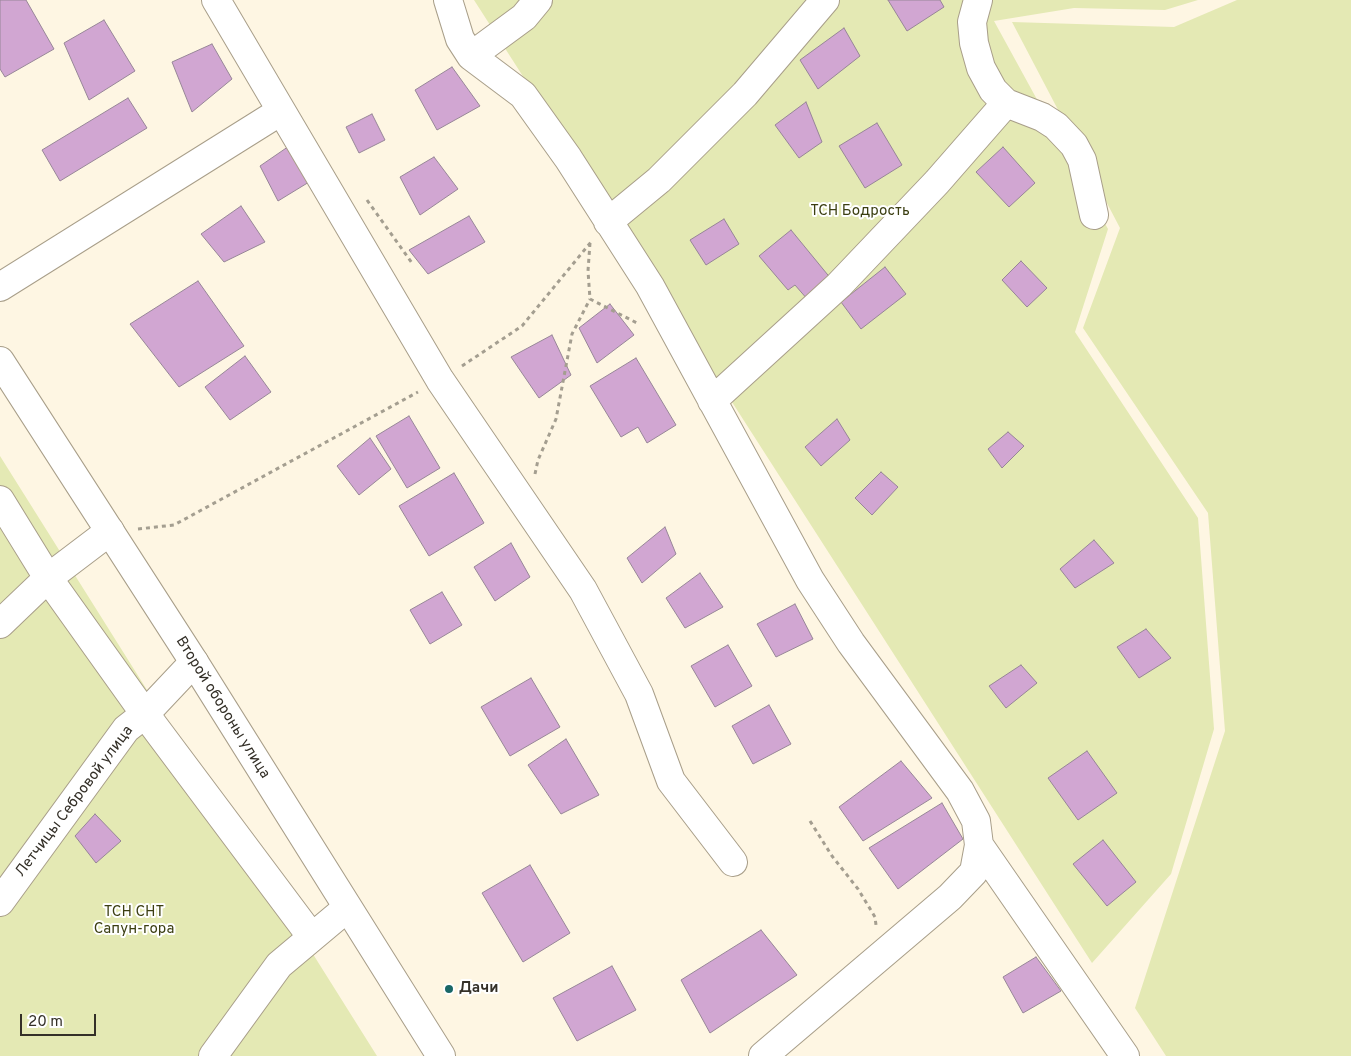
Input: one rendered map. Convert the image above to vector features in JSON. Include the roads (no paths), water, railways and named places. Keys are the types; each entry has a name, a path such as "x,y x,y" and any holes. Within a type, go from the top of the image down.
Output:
{"street":[{"path":"216,0 440,380 583,590 639,694 671,781 734,862"},
{"path":"448,0 460,39 471,56 523,95 568,158 650,286 810,580 851,643 960,791 976,821 979,845 974,872 950,897 763,1056"},
{"path":"471,56 524,16 538,0"},
{"path":"608,222 659,180 745,94 825,0"},
{"path":"978,0 972,22 974,43 981,68 993,90 1006,103 1042,117 1056,126 1074,145 1082,160 1094,215"},
{"path":"712,401 839,285 937,182 1006,103"},
{"path":"0,287 281,111"},
{"name":"Второй обороны улица","path":"0,361 194,662 441,1056"},
{"path":"0,500 48,578 145,714 311,936"},
{"path":"0,624 48,578 110,531"},
{"name":"Летчицы Себровой улица","path":"0,902 126,729 145,714 194,662"},
{"path":"979,845 1125,1056"},
{"path":"213,1056 279,965 311,936 347,908"}],"place":[{"name":"Дачи","path":"449,989"}],"park label":[{"name":"ТСН Бодрость","path":"860,212"},
{"name":"ТСН СНТ Сапун-гора","path":"134,922"}]}
